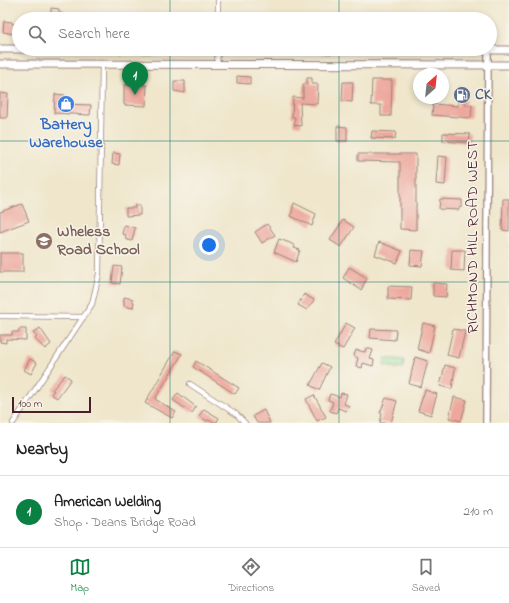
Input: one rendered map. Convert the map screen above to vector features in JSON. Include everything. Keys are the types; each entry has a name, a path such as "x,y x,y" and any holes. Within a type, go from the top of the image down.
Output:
{"highway":[{"path":"0,49 12,49"},
{"path":"497,50 509,50"},
{"path":"0,64 509,65"}],"street":[{"path":"218,0 218,12"},
{"path":"218,56 218,64"},
{"name":"RICHMOND HILL ROAD WEST","path":"486,423 488,56"},
{"path":"13,423 92,304 99,274 102,64"},
{"path":"0,316 84,317"},
{"path":"190,384 236,414 245,423"}],"green space":[{"path":"385,358 404,360 403,369 384,366"}],"building":[{"path":"51,8 59,9 59,12 51,12"},
{"path":"4,21 12,22 12,34 3,32"},
{"path":"237,76 250,77 250,84 237,83"},
{"path":"307,78 312,78 312,84 318,84 317,104 300,103 301,126 294,125 295,117 292,117 293,97 303,98 303,84 307,84"},
{"path":"372,80 392,80 391,116 381,116 381,105 371,105"},
{"path":"174,81 185,81 185,93 174,91"},
{"path":"343,82 353,82 352,102 342,101"},
{"path":"124,85 147,85 146,106 124,105"},
{"path":"459,87 466,88 465,105 472,105 471,118 432,115 433,104 458,106"},
{"path":"0,93 8,94 7,118 0,118"},
{"name":"Battery Warehouse","path":"55,94 65,95 64,104 91,105 90,115 54,113"},
{"path":"337,126 347,127 347,141 337,141"},
{"path":"372,131 396,132 395,139 371,138"},
{"path":"443,133 470,134 469,143 443,141"},
{"path":"113,153 120,154 119,165 112,164"},
{"path":"358,154 416,154 416,230 400,229 400,162 358,161"},
{"path":"438,156 447,157 445,185 436,184"},
{"path":"440,199 462,200 462,207 459,207 459,210 439,209"},
{"path":"503,199 509,199 509,231 502,230"},
{"path":"294,203 316,214 312,226 291,216"},
{"path":"22,204 29,221 0,232 0,212"},
{"path":"135,205 140,205 140,215 126,216 126,208 135,208"},
{"path":"343,220 354,227 341,247 330,240"},
{"path":"267,224 275,235 262,243 255,232"},
{"path":"124,225 135,228 132,241 125,239 126,235 122,234"},
{"path":"279,239 290,243 295,246 294,248 300,250 296,262 274,252"},
{"path":"379,242 402,251 397,263 375,255"},
{"path":"411,250 424,251 422,266 410,265"},
{"path":"452,250 465,250 464,271 451,270"},
{"path":"0,253 23,253 23,272 0,272"},
{"path":"114,266 122,267 120,284 112,283"},
{"path":"349,267 367,278 361,290 343,278"},
{"path":"433,283 447,284 446,297 433,296"},
{"path":"388,286 412,287 411,300 388,299"},
{"path":"304,294 314,300 307,310 298,305"},
{"path":"124,297 133,299 133,308 124,306"},
{"path":"346,323 355,328 343,349 334,345"},
{"path":"423,323 435,326 429,353 417,349"},
{"path":"40,328 51,344 45,349 35,339 37,337 33,333"},
{"path":"19,329 26,329 26,340 6,339 6,343 0,342 0,335 12,335 12,332 19,332"},
{"path":"371,329 396,330 395,340 370,338"},
{"path":"453,329 465,331 459,358 447,355"},
{"path":"366,348 373,350 370,359 374,360 373,366 363,363 362,368 356,366 358,358 354,356 356,350 365,352"},
{"path":"175,351 182,354 155,399 176,412 172,418 145,403"},
{"path":"415,357 428,361 421,387 409,384"},
{"path":"30,359 37,363 31,374 24,370"},
{"path":"196,361 239,388 235,394 193,367"},
{"path":"322,363 330,367 319,390 310,385"},
{"path":"445,365 455,368 452,389 440,386"},
{"path":"65,375 71,379 57,398 51,394 54,391 52,390"},
{"path":"425,390 437,394 431,415 418,411"},
{"path":"178,393 196,407 192,413 173,400"},
{"path":"341,393 347,394 344,404 349,406 346,411 338,408 336,413 330,411 333,402 328,400 330,394 340,397"},
{"path":"314,395 326,417 317,421 306,399"},
{"path":"454,397 467,400 461,421 449,418"},
{"path":"386,398 397,401 391,423 380,423 382,414 380,413"},
{"path":"204,409 219,418 216,423 207,421 199,416"},
{"path":"264,410 270,423 257,423 253,416"}],"place":[{"name":"American Welding","path":"135,95"},
{"name":"CK","path":"462,95"},
{"name":"Battery Warehouse","path":"66,104"},
{"name":"Wheless Road School","path":"44,241"}]}
